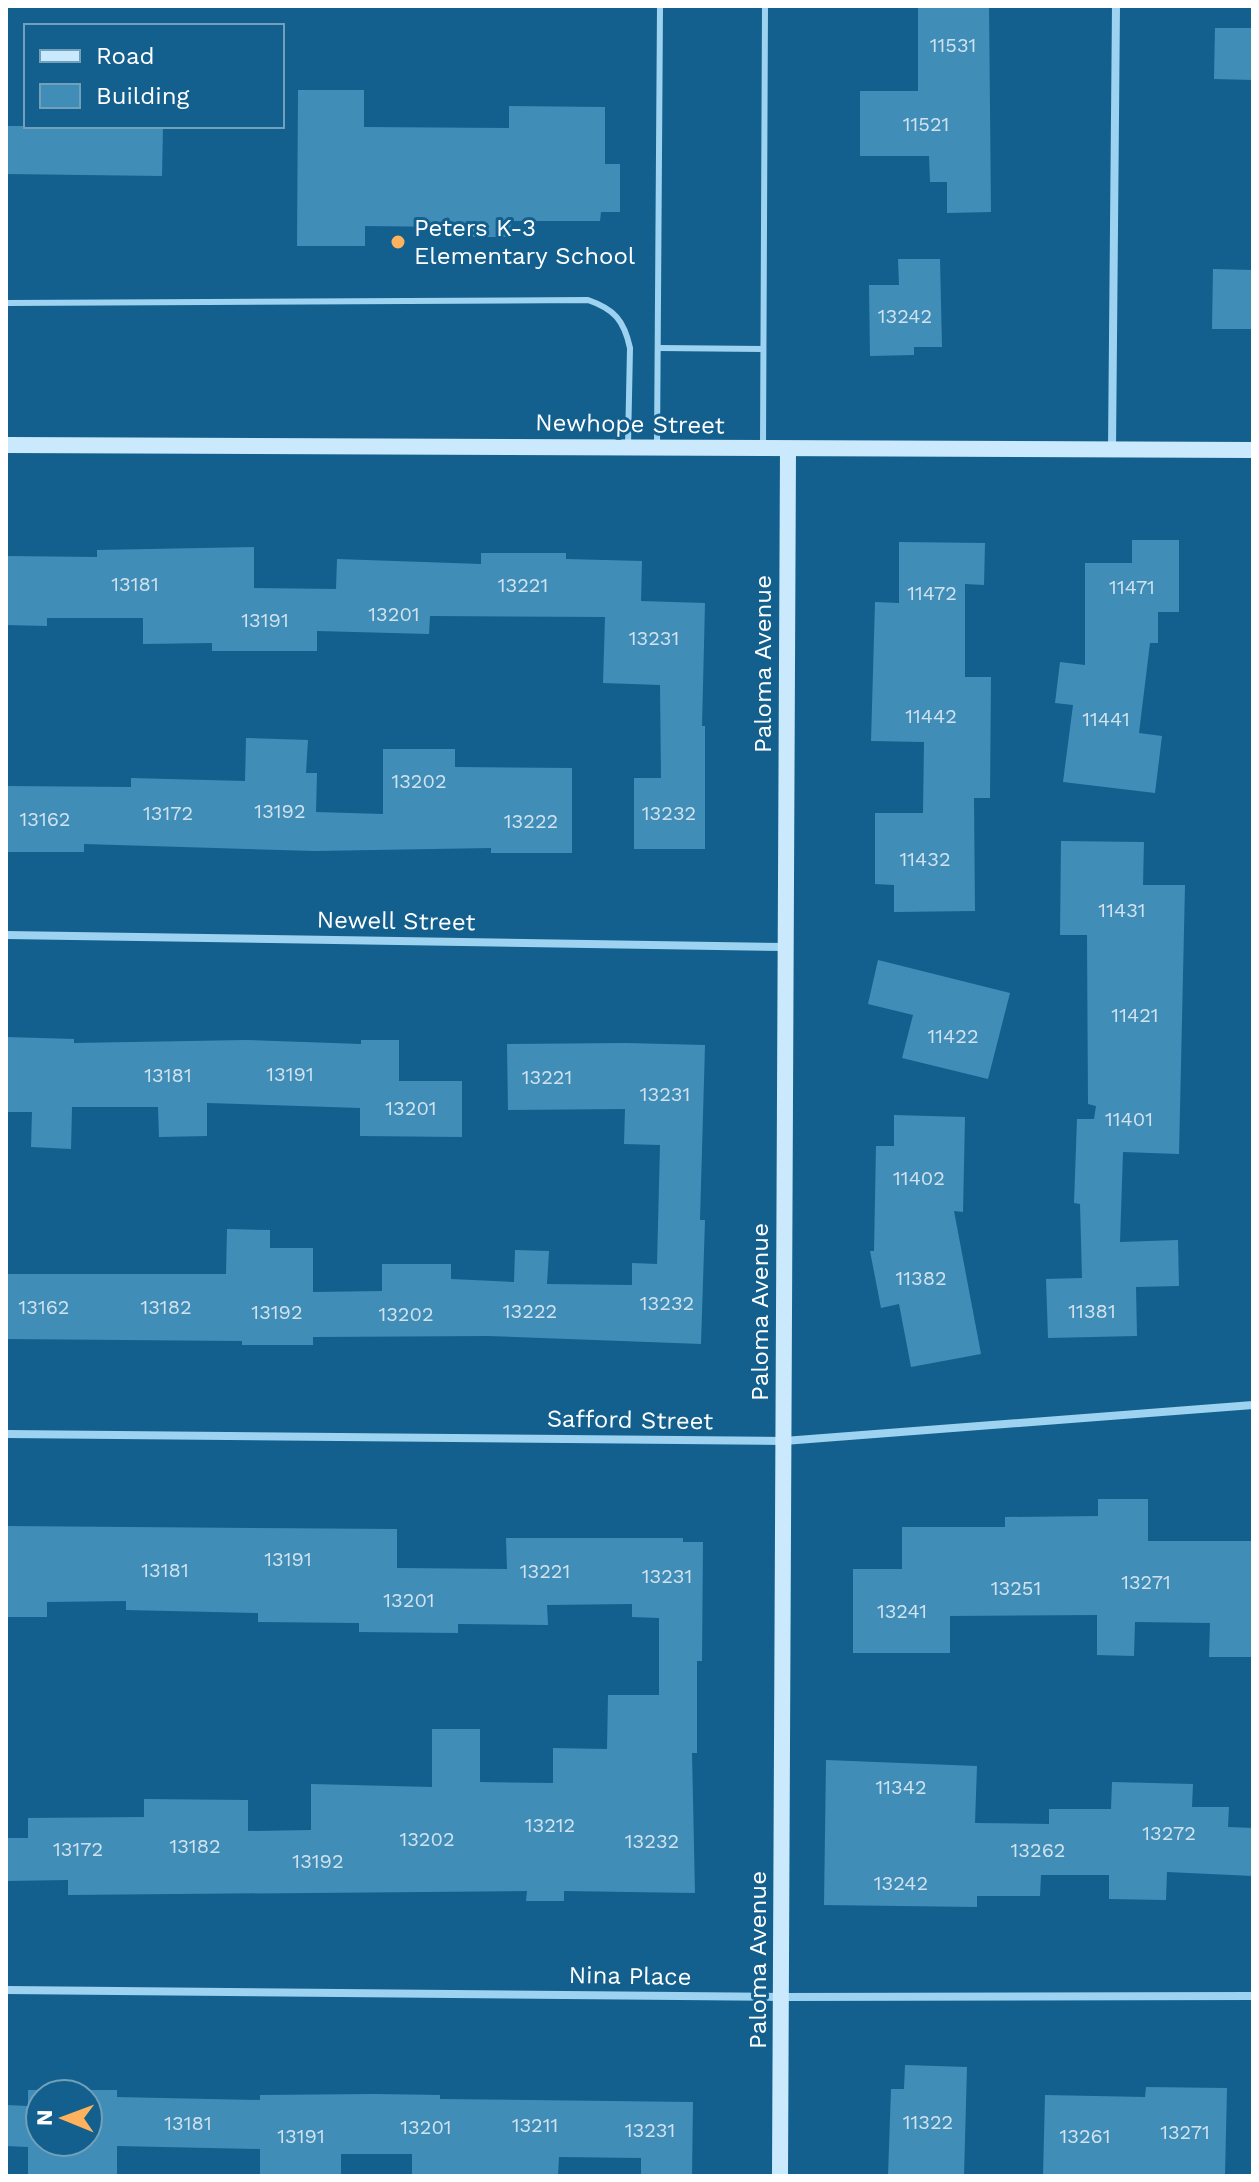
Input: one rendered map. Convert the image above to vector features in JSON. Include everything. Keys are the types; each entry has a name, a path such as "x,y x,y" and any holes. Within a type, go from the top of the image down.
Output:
{"street":[{"path":"1112,449 1116,6"},
{"name":"Newhope Street","path":"6,445 1253,450"},
{"name":"Paloma Avenue","path":"780,2176 788,449"},
{"name":"Newell Street","path":"6,935 786,947"},
{"name":"Safford Street","path":"6,1434 784,1441 1253,1405"},
{"name":"Nina Place","path":"6,1990 781,1997 1253,1996"}],"lane":[{"path":"657,448 660,6"},
{"path":"763,449 765,6"},
{"path":"6,303 588,300 607,307 619,317 627,333 630,348 628,449"},
{"path":"659,348 763,349"}],"building":[{"path":"918,6 989,6 991,212 947,213 947,182 930,182 929,156 860,156 860,91 918,91"},
{"path":"1215,28 1253,28 1253,80 1214,79"},
{"path":"298,90 364,90 364,127 509,128 509,106 605,107 605,164 620,164 620,212 601,212 600,221 512,221 508,237 449,237 449,227 365,226 365,246 297,246"},
{"path":"6,126 163,128 162,176 6,174"},
{"path":"898,259 940,259 942,347 914,347 914,355 870,356 869,285 899,285"},
{"path":"1213,269 1253,270 1253,329 1212,329"},
{"path":"1132,540 1179,540 1179,612 1158,612 1158,643 1150,643 1139,733 1162,736 1155,793 1063,782 1073,705 1055,703 1060,662 1085,665 1085,563 1132,563"},
{"path":"899,542 985,543 984,585 965,584 965,677 991,677 990,798 974,798 975,911 894,912 894,885 875,884 875,813 923,813 924,742 871,741 875,602 899,603"},
{"path":"254,547 254,588 336,589 337,559 481,564 481,553 566,553 566,559 642,561 641,601 705,603 702,726 705,726 705,849 634,849 634,778 661,778 660,685 603,683 605,617 430,616 429,634 317,631 317,651 212,651 212,643 143,644 143,618 47,618 47,626 6,625 6,556 97,557 97,550"},
{"path":"246,738 308,740 306,773 317,773 316,812 383,814 383,749 455,749 455,767 572,768 572,853 491,853 491,848 315,851 84,844 84,852 6,852 6,786 131,787 131,778 245,781"},
{"path":"1061,841 1144,842 1143,885 1185,885 1179,1154 1123,1152 1120,1242 1178,1240 1179,1286 1136,1287 1137,1336 1048,1338 1046,1279 1082,1278 1080,1204 1074,1203 1077,1119 1094,1119 1096,1106 1088,1104 1087,935 1060,935"},
{"path":"878,960 1010,993 988,1079 902,1058 913,1015 868,1004"},
{"path":"6,1037 74,1039 74,1043 246,1040 361,1044 361,1040 399,1040 399,1081 462,1081 462,1137 360,1136 360,1108 207,1103 207,1136 159,1137 158,1107 72,1107 71,1149 31,1147 32,1112 6,1112"},
{"path":"507,1044 705,1045 700,1220 705,1220 701,1344 488,1336 313,1337 313,1345 242,1345 242,1341 6,1339 6,1274 226,1274 227,1229 270,1230 270,1248 313,1248 313,1292 382,1291 382,1264 451,1264 451,1279 514,1282 515,1250 549,1251 547,1284 632,1285 632,1263 657,1264 660,1145 624,1144 625,1109 508,1110"},
{"path":"894,1115 965,1117 963,1212 954,1211 981,1354 911,1367 899,1304 881,1308 870,1251 874,1251 876,1146 894,1146"},
{"path":"1098,1499 1148,1499 1148,1541 1253,1541 1253,1657 1209,1657 1210,1623 1135,1622 1134,1656 1097,1655 1097,1615 950,1616 950,1653 853,1653 853,1569 902,1569 902,1527 1005,1527 1005,1517 1098,1516"},
{"path":"6,1526 397,1529 397,1568 507,1569 506,1538 683,1538 683,1542 703,1542 702,1661 697,1661 697,1753 692,1753 695,1893 564,1891 564,1901 526,1901 527,1891 68,1895 68,1880 6,1881 6,1838 28,1838 28,1818 144,1817 144,1799 248,1800 248,1831 311,1830 311,1784 432,1787 432,1729 480,1729 480,1782 553,1783 553,1748 607,1749 608,1695 659,1695 659,1618 632,1617 632,1604 547,1605 548,1625 458,1624 458,1633 359,1632 359,1623 258,1622 258,1613 126,1610 126,1601 47,1602 47,1617 6,1617"},
{"path":"826,1760 977,1766 975,1823 1049,1824 1049,1809 1111,1809 1112,1782 1193,1784 1192,1807 1229,1807 1228,1827 1253,1828 1253,1876 1167,1872 1166,1900 1109,1899 1109,1875 1041,1875 1040,1896 977,1896 977,1907 824,1905"},
{"path":"905,2065 967,2067 964,2176 888,2176 891,2089 904,2089"},
{"path":"1146,2087 1227,2088 1225,2176 1043,2176 1045,2095 1145,2097"},
{"path":"104,2090 117,2090 117,2097 260,2100 260,2095 375,2094 440,2095 440,2099 693,2102 692,2176 641,2176 641,2158 559,2157 558,2176 412,2176 412,2154 341,2154 341,2176 260,2176 260,2149 117,2146 117,2176 28,2176 28,2158 104,2158"},
{"path":"6,2105 24,2106 24,2147 6,2146"}],"place":[{"name":"Peters K-3 Elementary School","path":"398,242"}]}
